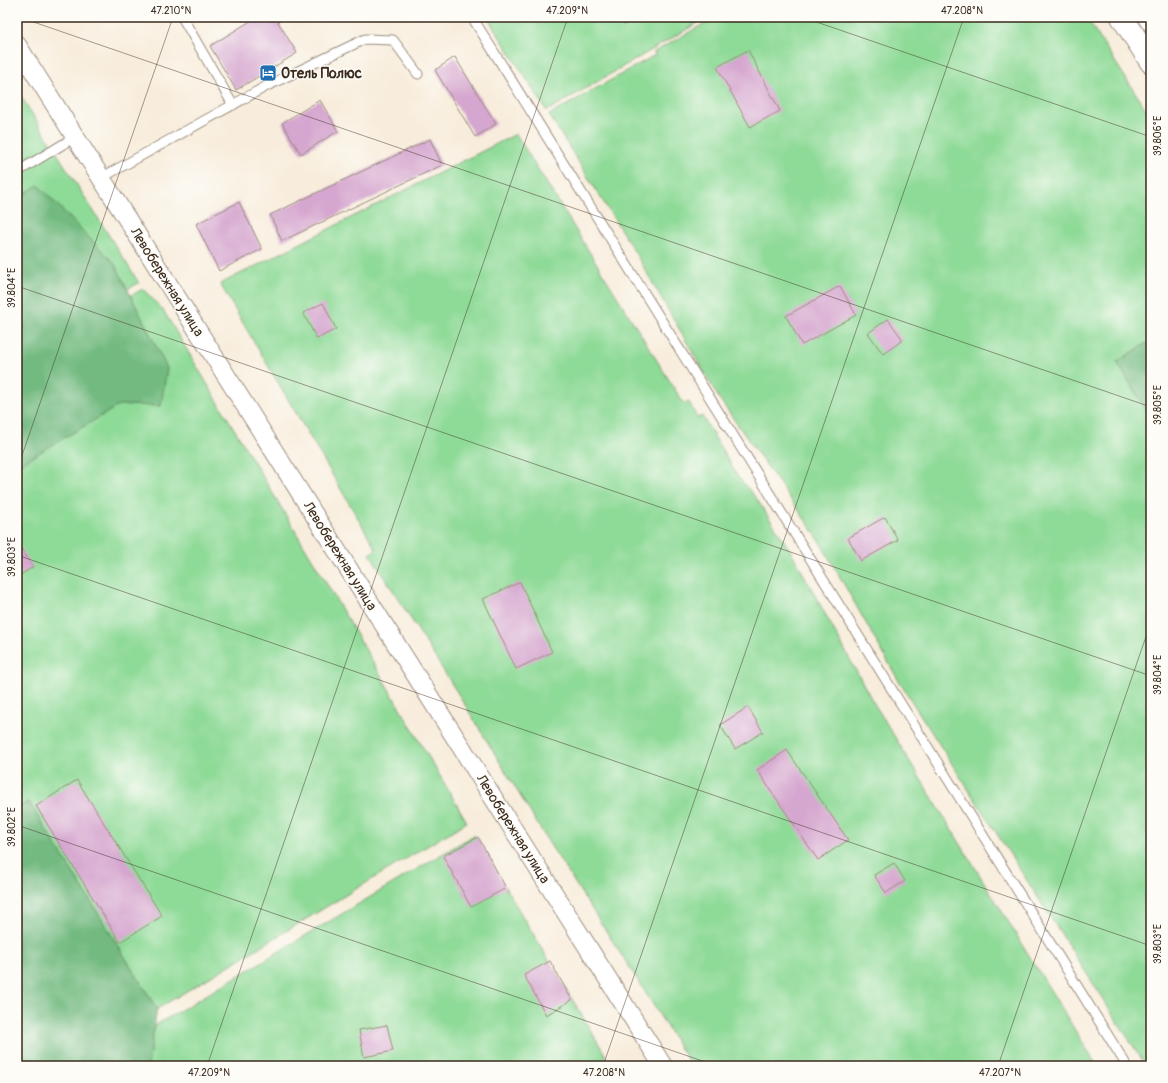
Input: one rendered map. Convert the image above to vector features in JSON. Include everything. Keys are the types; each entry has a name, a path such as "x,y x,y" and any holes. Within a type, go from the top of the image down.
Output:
{"main road":[{"path":"1122,17 1151,62"}],"street":[{"name":"Левобережная улица","path":"17,45 663,1066"}],"lane":[{"path":"182,17 233,105"},
{"path":"472,17 1127,1066"},
{"path":"101,178 265,86 365,39 393,40 418,74"},
{"path":"17,172 75,137"}],"green space":[{"path":"487,17 708,17 547,111"},
{"path":"716,17 1086,17 1151,117 1151,340 1117,362 1151,418 1151,1066 1146,1066 900,683 816,535 720,400 636,254 549,115 655,55 654,52"},
{"path":"17,90 139,283 17,347"},
{"path":"516,134 684,404 689,402 697,418 702,416 738,477 756,498 792,553 872,700 1097,1066 691,1066 639,982 549,843 462,700 370,554 376,549 220,284"},
{"path":"38,185 115,264 167,368 161,406 120,405 17,466 17,198"},
{"path":"143,289 163,310 467,822 157,1009 29,802 17,808 17,355"},
{"path":"1151,340 1151,418 1117,362"},
{"path":"29,802 157,1009 148,1066 17,1066 17,808"},
{"path":"474,835 612,1066 105,1066 99,1059"}],"building":[{"path":"257,17 275,17 297,53 236,90 210,46"},
{"path":"618,17 637,17 624,25"},
{"path":"748,50 780,111 750,127 717,67"},
{"path":"455,57 496,124 475,137 435,70"},
{"path":"320,100 338,131 301,154 282,123"},
{"path":"430,139 442,165 282,241 270,215"},
{"path":"239,202 262,249 219,271 196,224"},
{"path":"840,286 856,315 802,345 786,316"},
{"path":"323,303 336,329 317,339 303,313"},
{"path":"888,319 903,340 883,354 868,333"},
{"path":"885,517 898,540 861,561 848,538"},
{"path":"17,542 33,567 17,577"},
{"path":"520,582 552,652 516,669 483,599"},
{"path":"748,707 763,732 735,749 720,725"},
{"path":"787,750 848,840 818,860 757,770"},
{"path":"77,780 162,916 120,942 36,806"},
{"path":"478,837 506,888 471,907 443,856"},
{"path":"894,863 905,881 886,893 874,875"},
{"path":"550,961 572,1000 546,1015 524,975"},
{"path":"387,1025 393,1051 364,1057 359,1030"}],"place":[{"name":"Отель Полюс","path":"268,73"}]}
